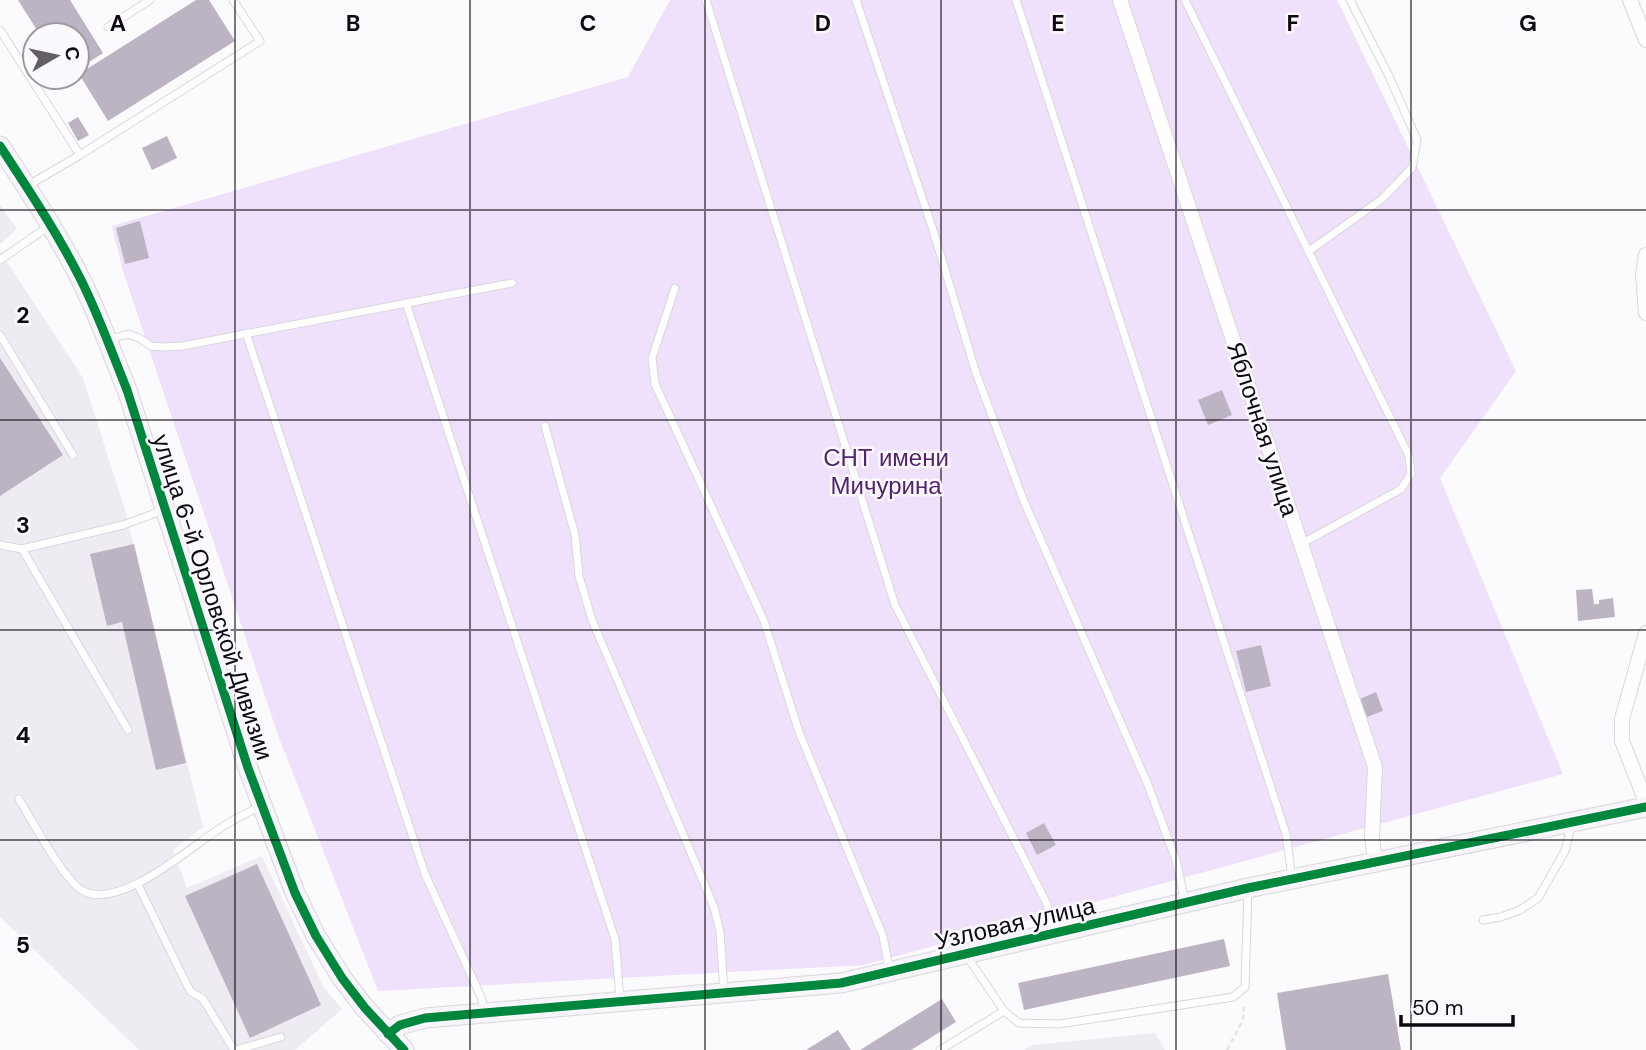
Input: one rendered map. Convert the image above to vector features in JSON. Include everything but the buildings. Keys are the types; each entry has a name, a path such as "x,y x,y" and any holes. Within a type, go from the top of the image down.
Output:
{"street":[{"name":"Яблочная улица","path":"1120,0 1375,766 1372,836 1375,862"},
{"path":"1630,0 1646,40"},
{"name":"улица 6-й Орловской Дивизии","path":"0,146 80,279 127,390 248,768 295,893 316,936 342,978 365,1008 404,1050"},
{"path":"1646,255 1643,274 1646,313"},
{"path":"1646,634 1622,719 1622,741 1646,804"},
{"name":"Узловая улица","path":"388,1034 411,1021 841,983 1248,888 1572,822 1646,804"}],"lane":[{"path":"108,27 150,0"},
{"path":"26,186 260,41 233,0"},
{"path":"706,0 895,605 1047,904 1053,934"},
{"path":"856,0 934,233 981,385 1023,499 1148,785 1176,860 1185,903"},
{"path":"1016,0 1286,834 1292,880"},
{"path":"1185,0 1409,456 1411,474 1401,489 1301,544"},
{"path":"1309,251 1382,199 1412,168 1418,140 1350,0"},
{"path":"0,30 80,155"},
{"path":"0,260 50,226"},
{"path":"107,340 128,334 151,346 182,346 512,283"},
{"path":"675,288 652,358 655,384 764,621 799,732 883,936 890,972"},
{"path":"406,303 615,939 620,1002"},
{"path":"246,334 425,874 481,997 485,1013"},
{"path":"0,335 73,455"},
{"path":"545,426 575,535 579,576 592,620 714,907 720,932 724,993"},
{"path":"0,545 22,549 122,526 165,510"},
{"path":"22,549 128,730"},
{"path":"19,799 67,876 83,891 100,895 138,885 222,827 262,806"},
{"path":"1483,920 1520,910 1538,898 1565,851 1572,822"},
{"path":"138,885 190,991 203,999 235,1050 281,1037"},
{"path":"966,955 1004,1011 1019,1023 1059,1024 1233,996 1245,987 1248,888"},
{"path":"940,1050 1004,1011"}],"path":[{"path":"1227,1050 1242,1020 1245,987"}],"shaded area":[{"path":"0,205 17,229 0,244"},
{"path":"0,251 83,378 125,510 203,827 173,850 187,888 262,856 324,988 342,1009 295,1050 139,1050 0,917"},
{"path":"1155,1033 1165,1050 1024,1050 1032,1045"}],"green space":[{"name":"СНТ имени Мичурина","path":"670,0 1337,0 1516,371 1440,478 1563,774 864,965 378,991 278,735 123,271 112,226 628,77"}],"cycle path":[{"path":"0,146 72,263 111,348 127,390 248,768 295,893 316,936 342,978 365,1008 404,1050"},
{"path":"388,1034 400,1025 425,1018 841,983 1248,888 1646,807"}]}
